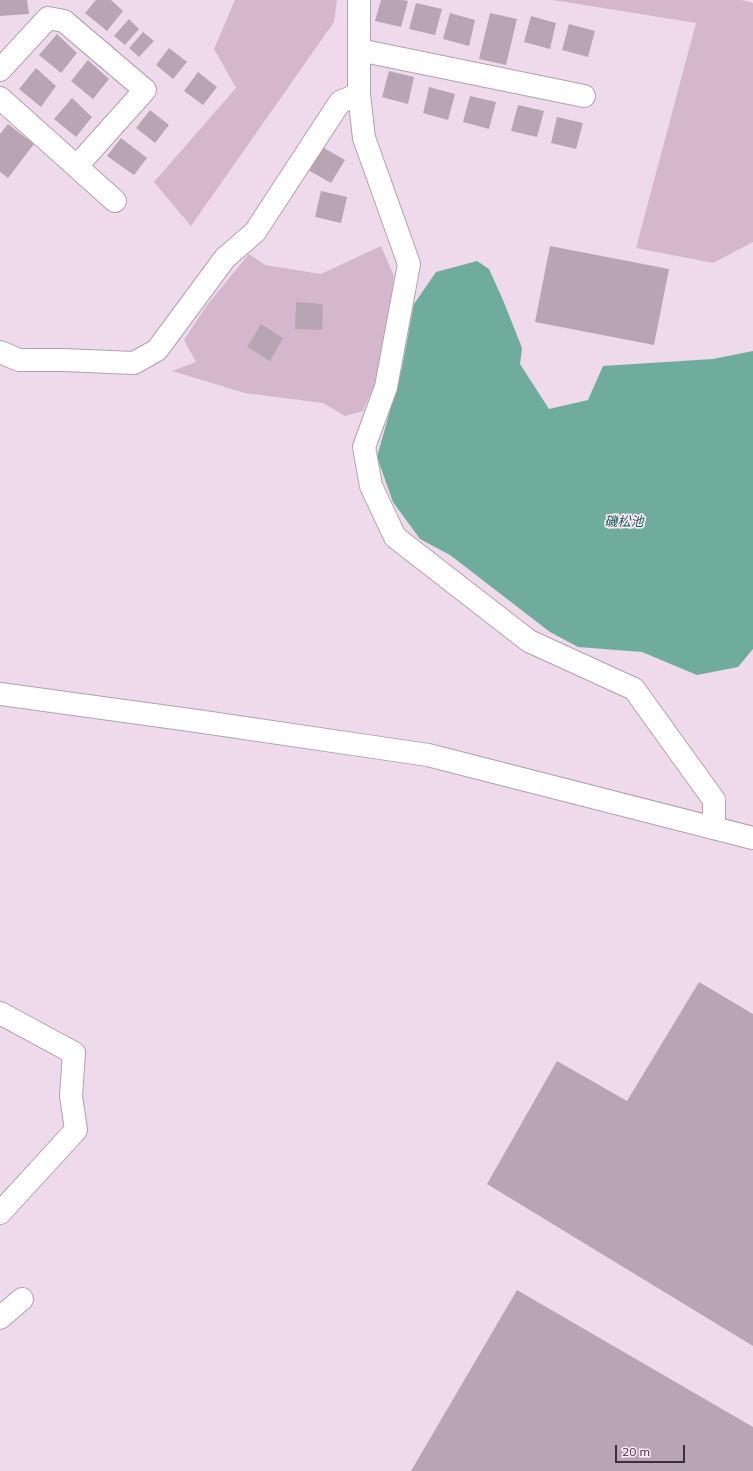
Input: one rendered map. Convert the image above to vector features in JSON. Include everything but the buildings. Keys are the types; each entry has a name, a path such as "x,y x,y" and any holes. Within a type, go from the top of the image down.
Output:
{"street":[{"path":"359,0 359,94 364,138 409,264 386,387 364,447 371,486 395,537 529,641 634,689 714,800 714,828"},
{"path":"0,70 48,18 64,21 145,90 77,166"},
{"path":"359,50 584,96"},
{"path":"0,352 19,360 134,363 157,350 225,258 255,232 340,102 359,94"},
{"path":"0,98 115,201"},
{"path":"0,694 197,720 428,755 753,838"},
{"path":"0,1013 74,1053 71,1096 76,1130 0,1213"},
{"path":"0,1318 22,1299"}],"shaded area":[{"path":"235,0 337,0 334,22 191,226 154,182 236,88 214,49"},
{"path":"553,0 742,0 753,3 753,242 713,263 636,248 696,23"},
{"path":"381,246 394,276 381,369 363,411 345,416 323,403 245,393 172,371 196,362 184,340 207,305 249,254 265,265 321,274"}],"water":[{"name":"磯松池","path":"477,261 489,269 522,348 520,364 549,409 588,400 603,366 713,359 753,351 753,649 738,667 697,675 642,652 578,647 550,632 450,555 420,539 393,502 377,457 402,368 414,304 436,272"}]}
